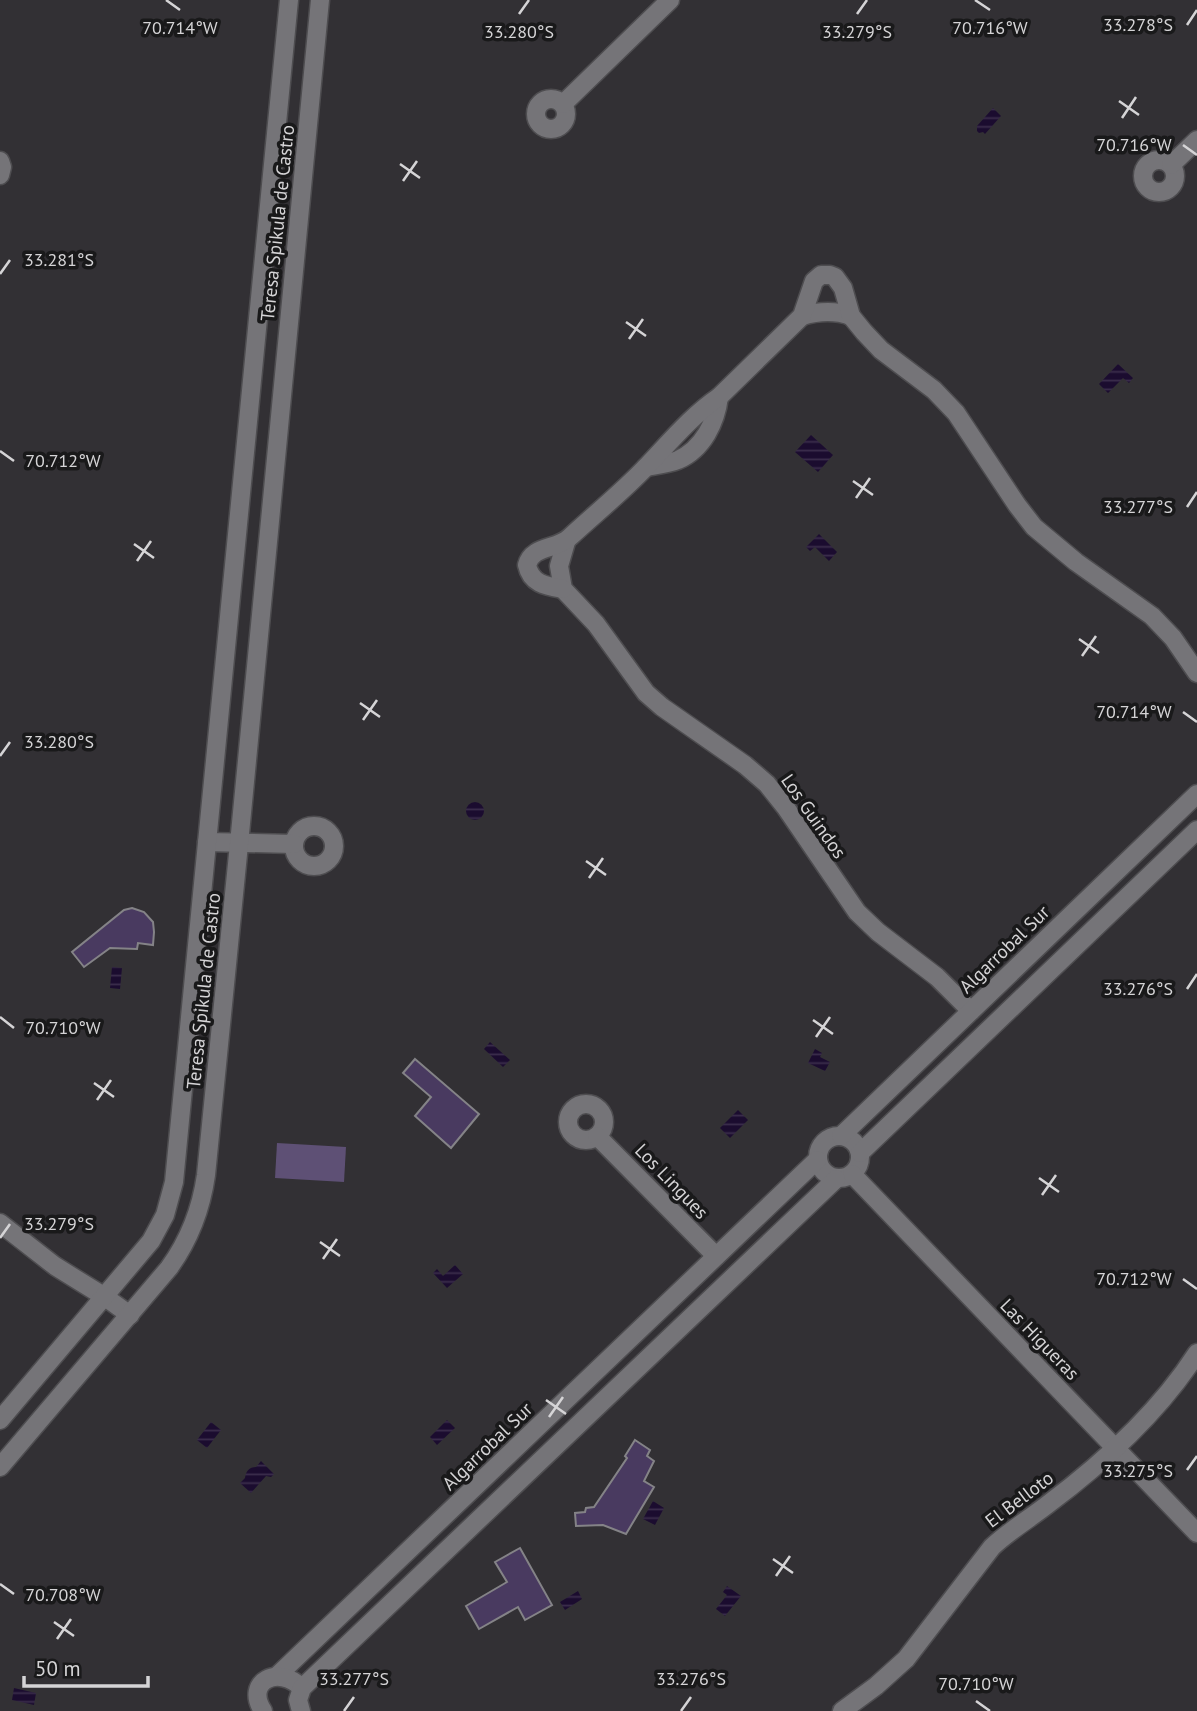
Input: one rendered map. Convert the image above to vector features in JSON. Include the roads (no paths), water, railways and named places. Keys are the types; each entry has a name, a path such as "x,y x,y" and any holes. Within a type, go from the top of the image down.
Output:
{"street":[{"name":"Teresa Spikula de Castro","path":"0,1420 150,1241 165,1214 174,1182 289,0"},
{"name":"Teresa Spikula de Castro","path":"0,1467 180,1253 196,1221 200,1206 206,1175 239,844 320,0"},
{"path":"562,104 670,0"},
{"path":"1171,165 1197,140"},
{"path":"0,161 0,175"},
{"name":"Los Guindos","path":"971,1011 937,977 856,912 767,784 646,693 596,624 563,589 544,585 531,577 527,565 529,560 534,553 566,542 646,467 671,463 689,453 712,424 719,397 802,316 814,281 826,274 835,277 841,285 852,316 864,332 881,350 934,390 956,413 1034,527 1076,562 1152,615 1197,673"},
{"path":"802,316 827,312 852,316"},
{"path":"246,446 276,450"},
{"path":"563,589 559,566 566,542"},
{"name":"Algarrobal Sur","path":"842,1136 1197,794"},
{"path":"860,1153 1197,830"},
{"path":"207,842 293,844"},
{"name":"Los Lingues","path":"597,1136 716,1256"},
{"path":"300,1711 298,1700 302,1688 844,1176 859,1165 860,1153 853,1142 842,1136 830,1138 821,1144 817,1160 821,1170 830,1177 844,1176"},
{"name":"Algarrobal Sur","path":"263,1711 257,1699 258,1690 266,1681 277,1676 817,1160"},
{"name":"Las Higueras","path":"844,1176 1197,1533"},
{"path":"0,1223 47,1260 130,1315"},
{"name":"El Belloto","path":"842,1711 906,1659 992,1547 1115,1448 1172,1387 1197,1353"},
{"path":"277,1676 290,1679 302,1688"}]}
